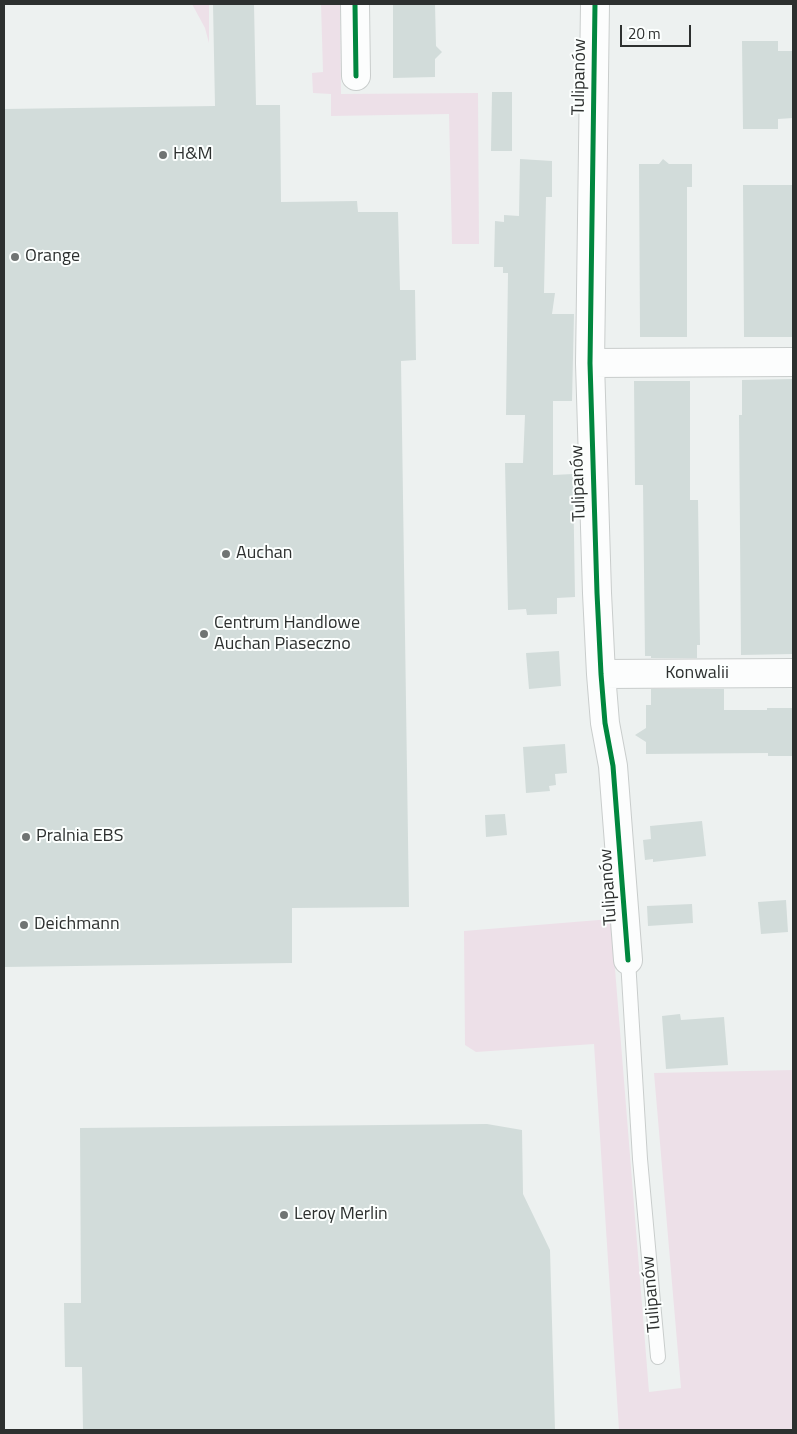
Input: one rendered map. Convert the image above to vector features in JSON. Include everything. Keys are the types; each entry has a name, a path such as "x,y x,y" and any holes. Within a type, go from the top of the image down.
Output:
{"street":[{"path":"355,4 356,76"},
{"name":"Tulipanów","path":"595,4 590,363 600,674 605,723 613,766 628,960"},
{"path":"590,363 793,362"},
{"name":"Konwalii","path":"600,674 793,673"}],"lane":[{"name":"Tulipanów","path":"628,960 640,1159 658,1357"}],"shaded area":[{"path":"192,4 209,4 209,43 205,28"},
{"path":"321,4 340,4 341,94 478,93 479,244 452,244 449,114 331,116 331,94 313,93 312,73 323,72"},
{"path":"611,919 649,1392 681,1388 654,1073 793,1070 793,1430 619,1430 594,1044 476,1052 465,1045 464,931"}],"building":[{"name":"Centrum Handlowe Auchan Piaseczno","path":"213,4 254,4 256,105 280,105 281,202 357,201 358,212 398,212 400,290 415,290 416,360 401,361 409,907 292,908 292,963 4,967 4,109 215,106"},
{"path":"393,4 435,4 436,46 442,52 435,59 435,77 393,78"},
{"path":"742,41 778,41 778,51 793,51 793,118 778,119 778,129 743,129"},
{"path":"492,92 512,92 512,151 491,151"},
{"path":"520,159 552,161 552,197 546,197 544,293 555,293 552,314 574,314 572,401 553,401 553,475 573,474 575,597 557,598 557,614 527,615 526,609 508,610 505,463 523,463 525,415 506,415 508,273 503,273 503,267 494,267 495,221 504,222 504,215 519,216"},
{"path":"663,159 669,164 692,164 692,187 687,187 687,337 640,337 639,164 659,164"},
{"path":"743,185 792,185 793,337 744,337"},
{"path":"793,379 793,654 741,655 739,415 742,415 742,380"},
{"path":"634,381 690,381 690,500 698,500 700,645 697,645 697,658 651,658 651,656 645,656 643,485 635,485"},
{"path":"559,651 561,686 529,689 526,653"},
{"path":"651,689 724,689 724,710 793,708 793,756 768,756 768,753 646,754 646,742 635,735 646,728 646,705 651,705"},
{"path":"565,744 567,773 555,774 556,785 549,786 550,791 526,793 523,747"},
{"path":"505,814 507,835 486,837 485,815"},
{"path":"702,821 706,856 653,862 653,859 645,860 643,840 651,839 650,826"},
{"path":"786,900 788,932 761,934 758,902"},
{"path":"692,904 693,923 648,926 647,906"},
{"path":"680,1014 681,1020 724,1017 728,1065 666,1069 662,1016"},
{"name":"Leroy Merlin","path":"487,1124 522,1130 523,1194 550,1250 555,1430 83,1430 82,1367 65,1367 64,1303 81,1303 80,1128"}],"cycle path":[{"path":"355,4 356,76"},
{"path":"595,4 590,363 597,593 605,723 613,766 628,960"}],"place":[{"name":"H&M","path":"163,155"},
{"name":"Orange","path":"15,257"},
{"name":"Auchan","path":"226,554"},
{"name":"Centrum Handlowe Auchan Piaseczno","path":"204,634"},
{"name":"Pralnia EBS","path":"26,837"},
{"name":"Deichmann","path":"24,925"},
{"name":"Leroy Merlin","path":"284,1215"}]}
